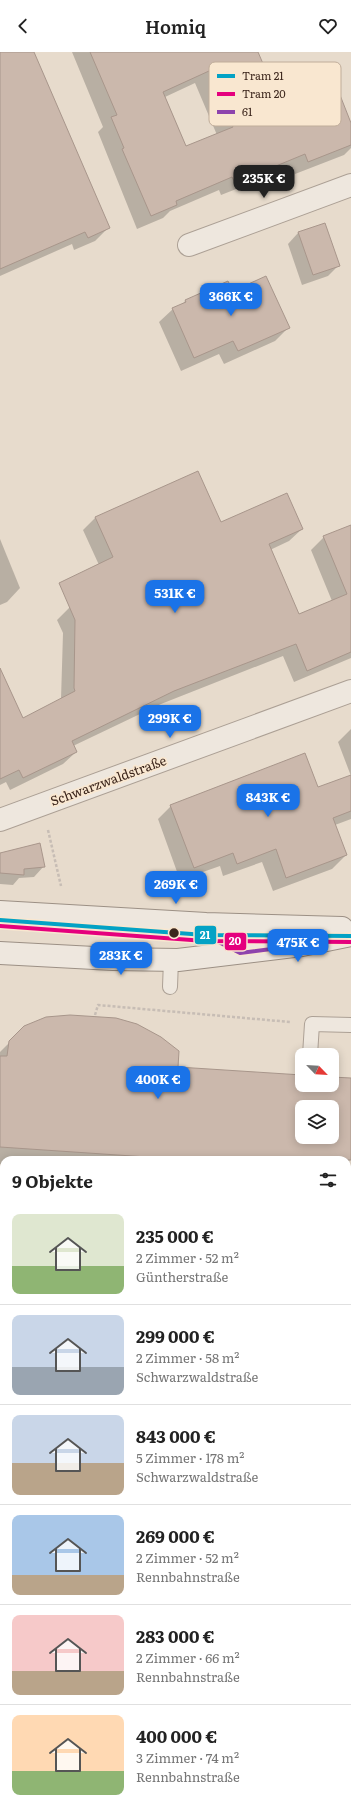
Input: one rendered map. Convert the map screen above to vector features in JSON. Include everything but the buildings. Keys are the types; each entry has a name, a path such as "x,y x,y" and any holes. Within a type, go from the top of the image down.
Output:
{"main road":[{"path":"189,245 351,185"},
{"name":"Schwarzwaldstraße","path":"0,820 351,691"},
{"path":"0,912 206,924 351,928"},
{"path":"0,953 113,959 200,959 302,945 351,935"}],"lane":[{"path":"0,921 205,935 240,953"},
{"path":"170,960 170,986"},
{"path":"310,1048 312,1024 351,1025"},
{"path":"0,1509 0,1534"}],"path":[{"path":"48,829 61,886"},
{"path":"95,1015 98,1005 312,1024"}],"tram line":[{"name":"21","path":"0,920 205,935 351,936"},
{"name":"20","path":"0,926 205,941 351,942"}],"transit line":[{"name":"61","path":"0,921 205,935 240,953 302,945 351,935"}]}
